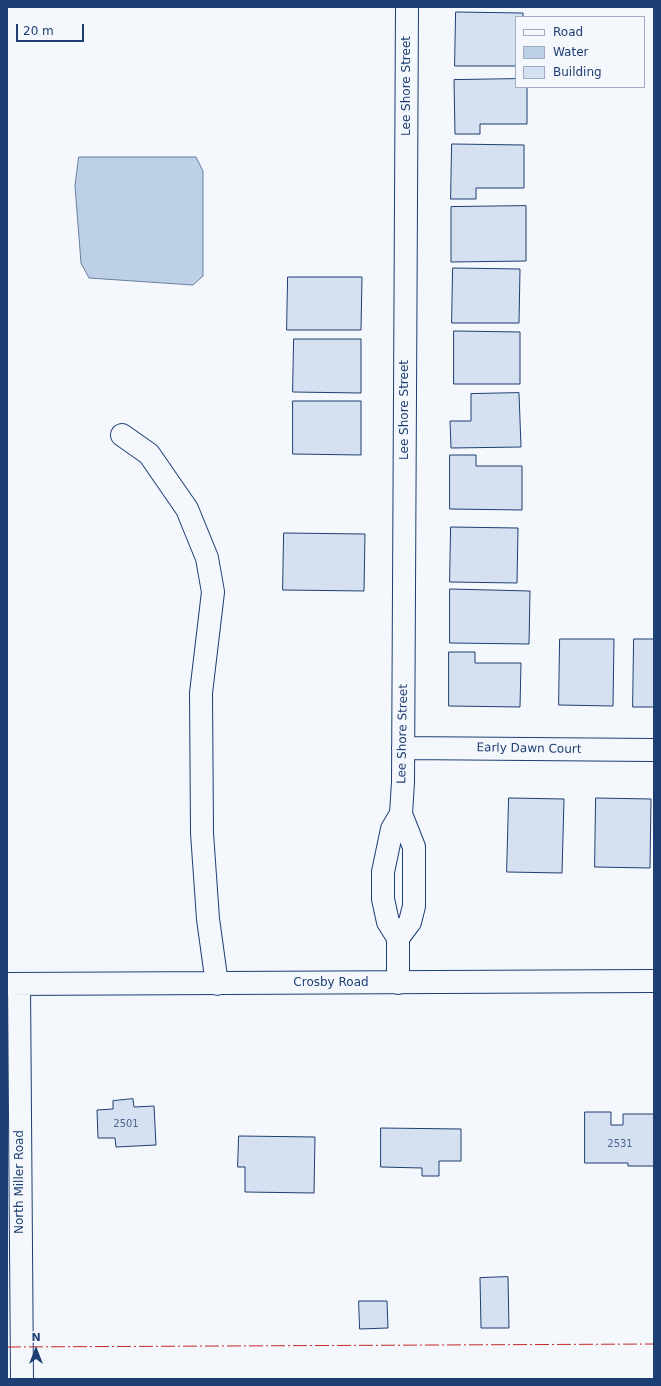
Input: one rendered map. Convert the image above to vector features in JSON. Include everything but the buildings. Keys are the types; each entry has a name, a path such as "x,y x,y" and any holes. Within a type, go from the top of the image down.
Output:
{"street":[{"name":"Lee Shore Street","path":"401,814 403,748 407,7"},
{"path":"122,435 149,454 187,509 207,558 213,592 201,693 202,825 208,919 217,984"},
{"name":"Early Dawn Court","path":"403,748 654,750"},
{"path":"398,983 398,938 388,922 382,899 383,872 392,829 401,814"},
{"path":"398,938 410,922 414,906 414,857 411,837 401,814"},
{"path":"387,857 414,857"},
{"name":"Crosby Road","path":"13,984 654,981"},
{"name":"North Miller Road","path":"13,984 22,1379"}],"water":[{"path":"79,157 196,157 203,171 203,276 193,285 89,278 81,263 75,186"}],"power":[{"path":"7,1347 654,1344"}]}
